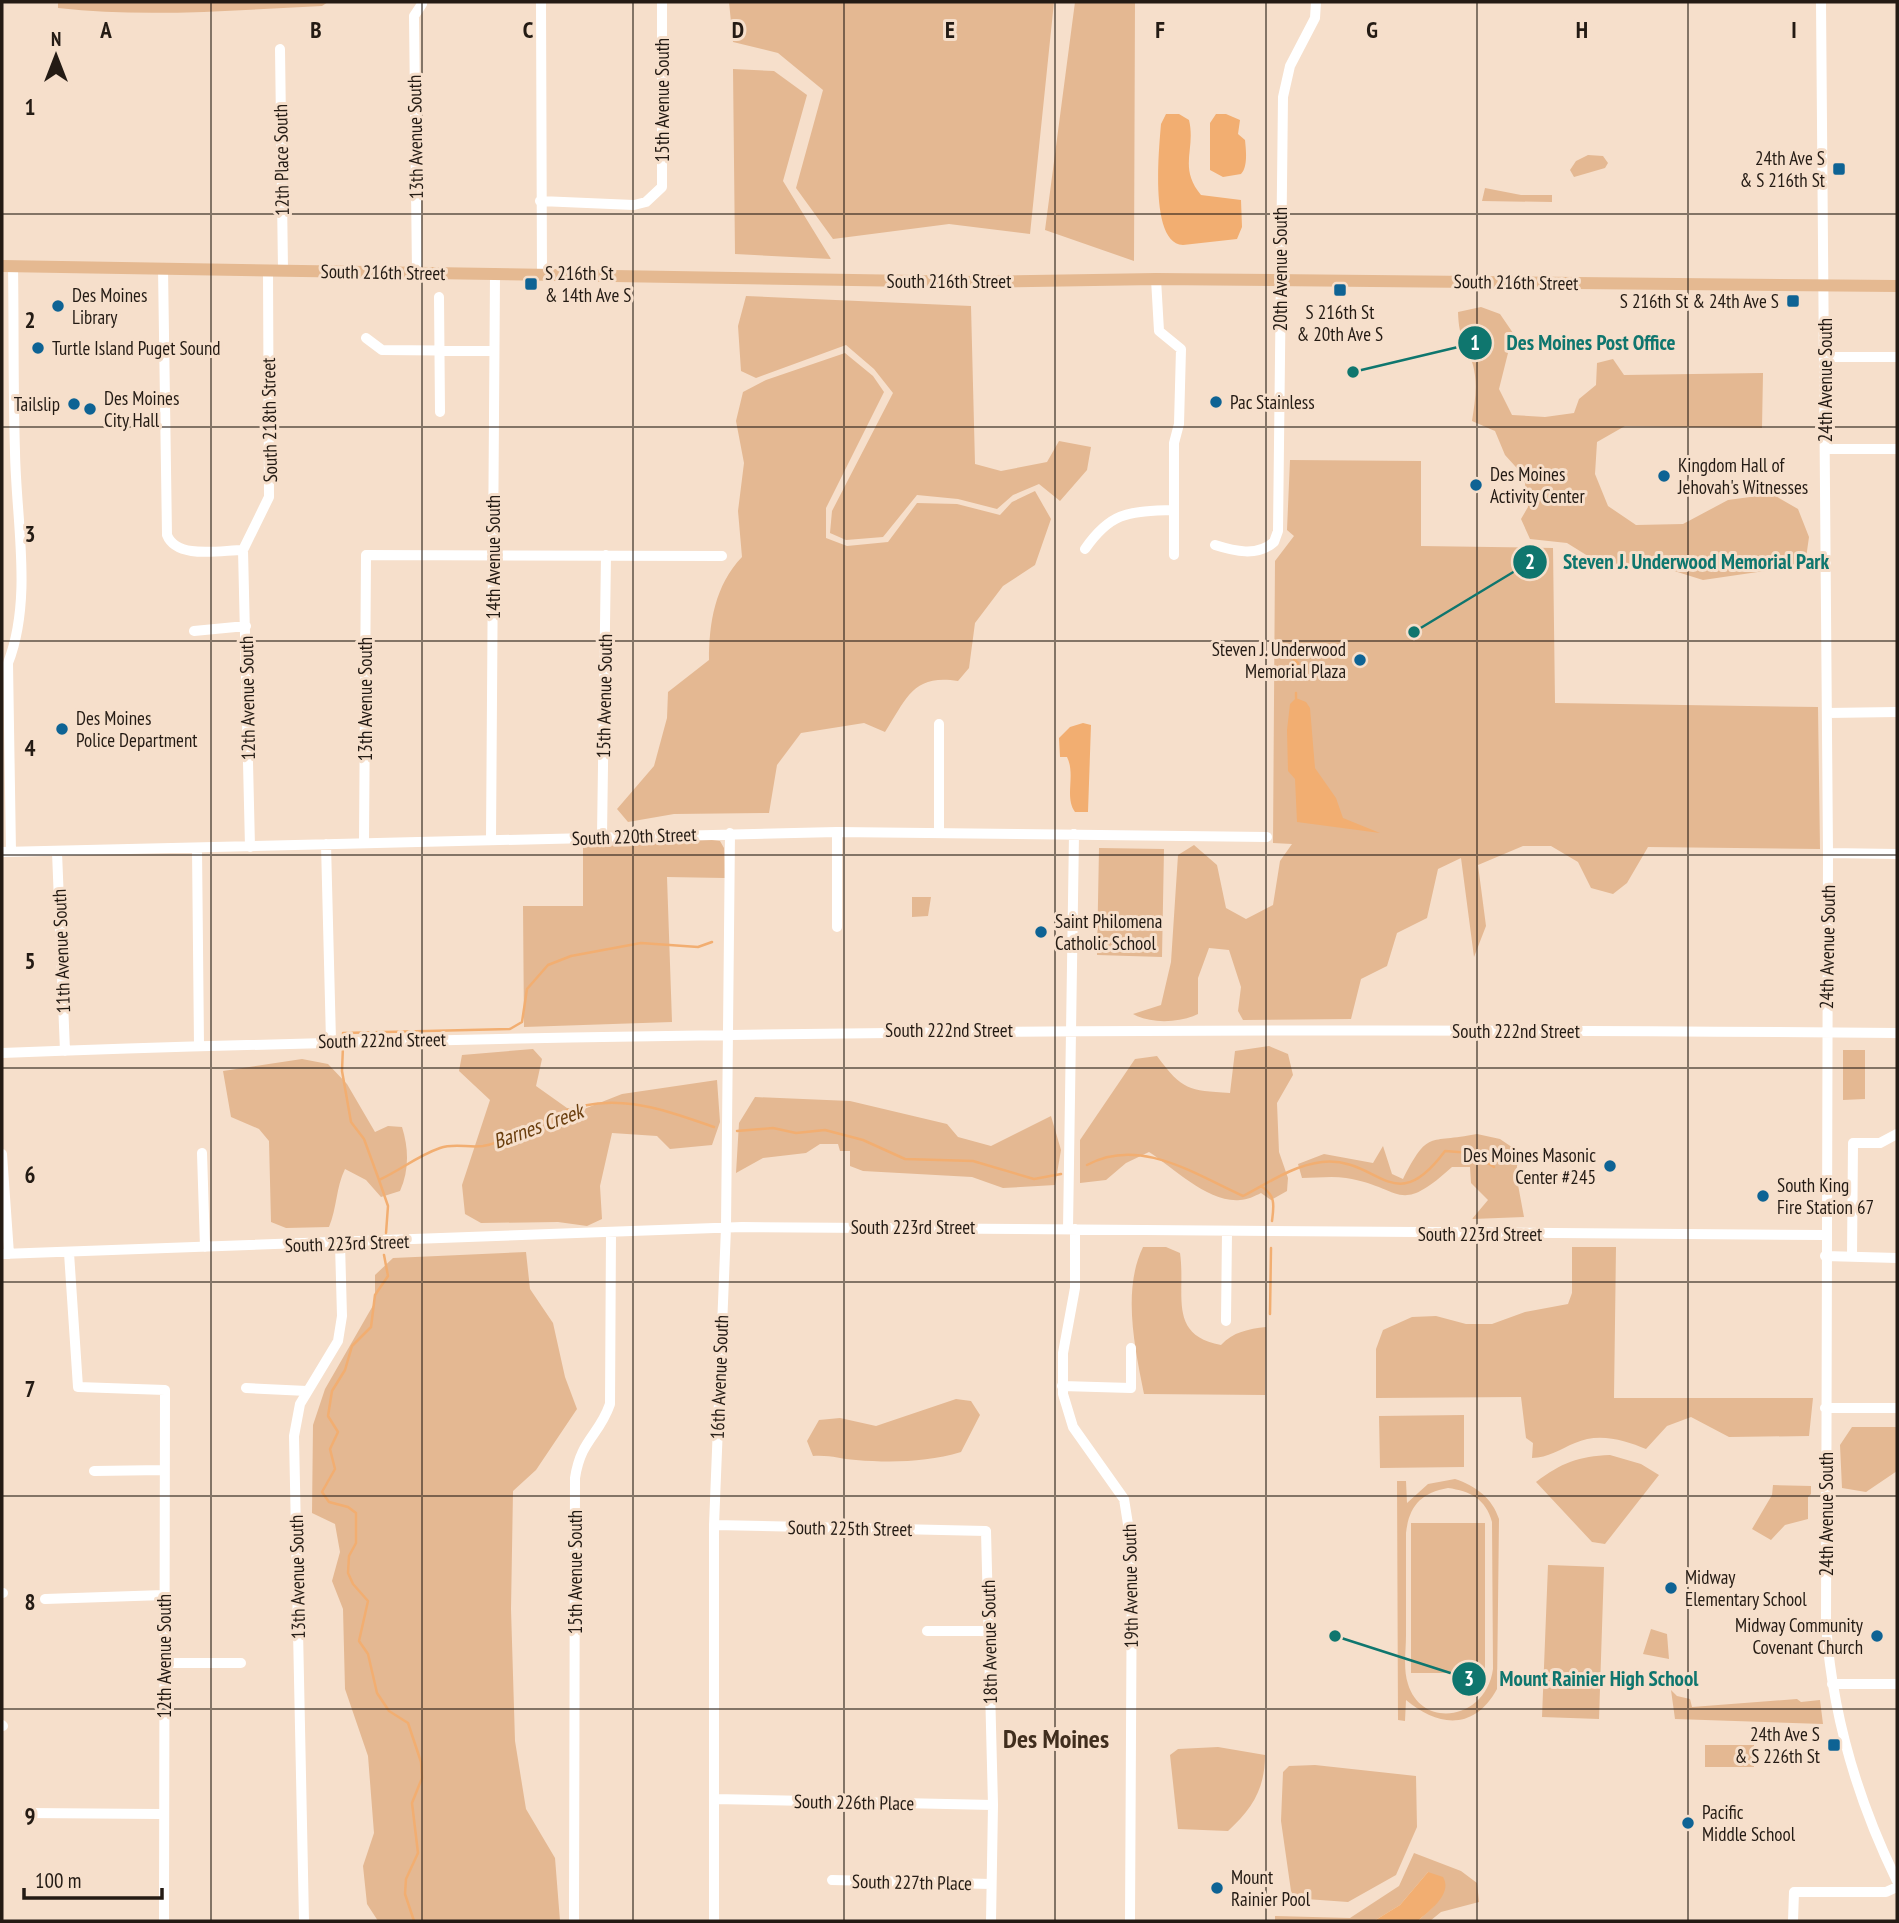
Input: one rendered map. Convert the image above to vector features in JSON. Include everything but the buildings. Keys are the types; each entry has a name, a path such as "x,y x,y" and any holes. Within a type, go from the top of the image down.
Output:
{"main road":[{"name":"South 216th Street","path":"7,266 974,282 1156,279 1897,286"}],"street":[{"path":"541,2 542,276"},
{"name":"15th Avenue South","path":"540,201 634,205 655,196 662,187 662,2"},
{"name":"20th Avenue South","path":"1215,545 1249,552 1268,548 1274,542 1278,531 1283,97 1290,66 1315,18 1316,2"},
{"name":"24th Avenue South","path":"1821,2 1828,853 1826,1605 1832,1684 1853,1776 1897,1881"},
{"name":"13th Avenue South","path":"417,272 414,16 422,4"},
{"name":"12th Place South","path":"280,50 283,270"},
{"path":"6,852 5,663 18,638 20,595 7,266"},
{"path":"163,268 167,535 170,543 183,551 243,550"},
{"name":"South 218th Street","path":"243,550 269,497 268,270"},
{"name":"14th Avenue South","path":"491,840 495,274"},
{"path":"1156,279 1159,331 1181,349 1178,424 1174,443 1174,555"},
{"path":"439,298 440,412"},
{"path":"366,338 382,350 494,351"},
{"path":"1825,357 1897,357"},
{"path":"1826,449 1897,449"},
{"path":"1085,549 1101,526 1134,512 1174,510"},
{"name":"12th Avenue South","path":"243,550 250,847"},
{"path":"492,554 722,556"},
{"name":"13th Avenue South","path":"364,843 366,555 492,554"},
{"name":"15th Avenue South","path":"603,836 606,555"},
{"path":"194,631 246,626"},
{"path":"1827,713 1897,712"},
{"path":"939,724 939,832"},
{"path":"837,832 837,927"},
{"name":"South 220th Street","path":"6,852 730,833 939,832 1267,837"},
{"name":"16th Avenue South","path":"713,1921 714,1525 726,1228 730,833"},
{"name":"19th Avenue South","path":"1074,834 1069,1030 1075,1288 1063,1353 1062,1386 1073,1427 1124,1499 1131,1528 1130,1921"},
{"path":"326,844 331,1041"},
{"path":"197,848 200,1046"},
{"name":"11th Avenue South","path":"57,852 65,1051"},
{"path":"1828,853 1897,853"},
{"name":"South 222nd Street","path":"2,1054 331,1041 730,1032 1069,1030 1897,1033"},
{"path":"1852,1256 1853,1143 1880,1143 1897,1134"},
{"path":"202,1153 205,1247"},
{"path":"2,1154 5,1254"},
{"name":"South 223rd Street","path":"5,1254 726,1228 1826,1235"},
{"name":"15th Avenue South","path":"574,1921 575,1478 581,1449 606,1415 610,1404 611,1232"},
{"path":"1226,1321 1227,1232"},
{"name":"13th Avenue South","path":"304,1921 294,1436 298,1411 307,1391 332,1352 340,1330 340,1244"},
{"name":"12th Avenue South","path":"69,1253 78,1387 165,1390 164,1921"},
{"path":"1825,1256 1897,1258"},
{"path":"1062,1386 1131,1388 1131,1348"},
{"path":"246,1388 307,1391"},
{"path":"1825,1408 1897,1408"},
{"path":"94,1471 164,1470"},
{"name":"South 225th Street","path":"714,1525 986,1531"},
{"name":"18th Avenue South","path":"986,1531 993,1805 991,1921"},
{"path":"45,1599 164,1595"},
{"path":"928,1631 989,1631"},
{"path":"164,1662 241,1662"},
{"path":"1832,1684 1897,1684"},
{"name":"South 226th Place","path":"714,1799 993,1805"},
{"path":"27,1813 163,1814"},
{"name":"South 227th Place","path":"832,1880 991,1884"},
{"path":"1793,1921 1794,1892 1886,1892 1897,1887"}],"shaded area":[{"path":"58,2 328,2 322,6 157,13 58,8"},
{"path":"729,2 1054,2 1030,234 949,224 833,239 796,188 823,90 778,53 733,42"},
{"path":"1075,2 1135,2 1134,261 1045,230"},
{"path":"733,69 774,71 807,95 783,181 831,259 735,254"},
{"path":"1166,114 1179,114 1189,120 1190,176 1201,195 1241,200 1242,227 1237,239 1183,245 1172,241 1165,229 1158,173 1161,124"},
{"path":"1216,114 1226,114 1240,120 1238,134 1245,140 1246,153 1245,167 1241,174 1223,177 1210,170 1210,123"},
{"path":"1588,155 1603,156 1608,163 1605,168 1574,177 1570,170 1576,161"},
{"path":"1485,188 1521,195 1552,195 1552,202 1482,201"},
{"path":"746,296 971,306 975,464 1001,471 1047,462 1059,441 1091,447 1087,470 1060,501 1039,484 1013,495 997,509 958,499 917,495 883,537 846,540 830,533 832,511 893,393 874,369 846,345 756,378 741,371 738,326"},
{"path":"1481,307 1500,314 1513,333 1499,389 1512,415 1545,417 1574,413 1579,399 1596,385 1597,363 1613,359 1624,375 1763,373 1762,428 1625,426 1597,442 1595,474 1608,506 1636,525 1683,524 1728,500 1772,494 1798,509 1809,537 1805,565 1703,580 1639,560 1612,571 1567,543 1530,539 1521,519 1528,507 1524,476 1505,455 1495,431 1472,421 1475,372 1461,336 1458,312"},
{"path":"845,353 873,376 884,392 826,508 826,538 847,546 888,542 917,503 957,504 1000,515 1012,502 1035,491 1051,519 1035,565 1003,586 975,623 969,668 958,681 931,681 921,685 906,699 885,732 864,723 801,733 777,765 769,813 674,814 628,822 617,809 654,766 667,718 668,692 709,660 715,605 725,580 742,557 738,511 744,463 736,421 743,392 766,380"},
{"path":"1290,460 1421,461 1421,546 1553,548 1555,703 1818,707 1820,849 1648,847 1627,883 1613,894 1591,888 1578,862 1551,846 1523,846 1478,865 1486,926 1474,957 1461,858 1438,869 1427,918 1397,933 1387,966 1361,979 1351,1019 1243,1020 1238,1011 1241,987 1229,950 1209,948 1198,978 1198,1014 1165,1021 1133,1014 1161,1005 1171,962 1178,855 1194,845 1217,865 1226,908 1246,919 1273,905 1280,861 1292,844 1273,843 1275,561 1294,536 1287,530"},
{"path":"1296,698 1306,702 1310,708 1315,768 1336,798 1343,818 1380,833 1297,822 1295,779 1288,771 1287,730 1290,704"},
{"path":"1083,723 1091,725 1088,812 1075,812 1070,800 1069,764 1067,757 1060,757 1059,738 1070,727"},
{"path":"703,839 720,841 724,848 725,878 667,877 672,1022 524,1027 523,906 583,906 583,843"},
{"path":"1099,848 1164,849 1162,957 1097,955"},
{"path":"912,897 931,897 928,916 912,917"},
{"path":"1269,1046 1288,1054 1293,1075 1277,1103 1279,1152 1288,1178 1287,1191 1271,1200 1261,1193 1240,1200 1216,1196 1192,1183 1149,1152 1126,1163 1106,1180 1080,1183 1080,1140 1135,1059 1157,1056 1180,1082 1195,1089 1230,1093 1235,1051"},
{"path":"533,1049 542,1059 536,1086 567,1108 584,1109 622,1094 717,1080 720,1122 712,1145 670,1149 657,1136 612,1133 600,1186 602,1219 587,1226 558,1222 481,1223 465,1214 462,1185 490,1100 459,1071 462,1055"},
{"path":"1843,1050 1865,1050 1865,1099 1843,1100"},
{"path":"302,1059 328,1064 347,1084 375,1132 388,1126 402,1127 406,1143 406,1168 400,1191 381,1197 366,1180 345,1169 329,1227 286,1228 271,1222 269,1141 259,1129 231,1117 223,1071"},
{"path":"755,1097 850,1101 947,1124 958,1137 991,1146 1051,1116 1061,1150 1055,1185 1003,1188 972,1177 863,1171 850,1166 850,1151 840,1151 838,1144 820,1144 806,1153 763,1158 736,1173 739,1123"},
{"path":"1477,1134 1500,1139 1519,1152 1516,1174 1524,1217 1472,1219 1488,1200 1471,1183 1470,1167 1452,1167 1420,1191 1400,1195 1346,1178 1302,1178 1298,1164 1324,1154 1373,1163 1383,1146 1392,1174 1403,1179 1425,1145 1438,1139"},
{"path":"1143,1247 1166,1247 1180,1253 1182,1311 1193,1332 1204,1340 1221,1345 1241,1332 1266,1327 1265,1395 1144,1394 1132,1320 1133,1282"},
{"path":"1572,1247 1616,1247 1614,1398 1813,1398 1809,1436 1729,1437 1691,1417 1667,1426 1646,1449 1620,1440 1593,1438 1549,1455 1532,1458 1533,1443 1526,1438 1521,1397 1376,1398 1376,1349 1383,1330 1412,1317 1436,1316 1466,1324 1492,1324 1525,1312 1568,1304 1572,1293"},
{"path":"526,1252 530,1289 553,1323 565,1377 577,1409 536,1470 513,1491 511,1609 515,1741 526,1809 555,1858 560,1921 378,1921 367,1904 363,1866 374,1833 368,1756 345,1689 343,1609 332,1581 340,1552 335,1524 312,1513 313,1425 325,1389 375,1302 375,1275 393,1258"},
{"path":"956,1399 971,1401 980,1415 961,1452 909,1461 856,1460 813,1456 807,1441 819,1420 840,1418 876,1426"},
{"path":"1464,1415 1464,1467 1380,1468 1379,1416"},
{"path":"1852,1427 1897,1427 1897,1471 1866,1492 1842,1488 1840,1445"},
{"path":"1610,1455 1641,1464 1659,1475 1605,1544 1592,1542 1536,1482 1571,1462"},
{"path":"1455,1479 1470,1485 1488,1499 1499,1519 1497,1689 1478,1712 1455,1720 1430,1716 1406,1700 1405,1721 1398,1720 1397,1481 1406,1481 1407,1503 1428,1484","holes":["1456,1489 1481,1502 1492,1522 1493,1669 1488,1686 1479,1699 1467,1708 1453,1713 1439,1713 1426,1708 1415,1699 1406,1678 1406,1533 1413,1509 1423,1498 1438,1490"]},
{"path":"1773,1485 1811,1486 1811,1494 1808,1497 1808,1519 1785,1525 1771,1540 1752,1529 1772,1495"},
{"path":"1411,1523 1485,1523 1485,1673 1411,1673"},
{"path":"1548,1565 1604,1567 1599,1719 1542,1717"},
{"path":"1651,1629 1667,1634 1669,1659 1643,1654"},
{"path":"1671,1690 1677,1696 1690,1699 1692,1707 1797,1699 1801,1702 1820,1700 1823,1724 1675,1719"},
{"path":"1705,1745 1754,1745 1754,1767 1705,1767"},
{"path":"1218,1747 1265,1755 1263,1778 1256,1798 1228,1831 1178,1829 1170,1755 1178,1749"},
{"path":"1315,1765 1416,1776 1417,1827 1396,1875 1348,1902 1292,1898 1281,1821 1283,1772 1289,1766"},
{"path":"1414,1853 1461,1871 1477,1883 1479,1902 1441,1912 1430,1921 1418,1921 1434,1906 1428,1872 1400,1905 1374,1921 1275,1921 1275,1916 1350,1918 1399,1886"},
{"path":"1428,1872 1443,1877 1445,1890 1428,1912 1418,1921 1374,1921 1400,1905"}],"waterway":[{"path":"1292,651 1292,657 1298,663 1297,670"},
{"path":"1296,693 1296,698"},
{"path":"343,1039 343,1033 510,1029 522,1022 527,989 548,965 571,956 641,943 698,947 712,942"},
{"path":"343,1046 342,1071 351,1122 364,1139 379,1180"},
{"name":"Barnes Creek","path":"386,1233 388,1206 379,1180 440,1148 492,1144 558,1114 598,1103 637,1105 714,1127"},
{"name":"Barnes Creek","path":"737,1131 773,1128 796,1133 825,1130 863,1140 905,1159 973,1161 1034,1179 1061,1174"},
{"name":"Barnes Creek","path":"1087,1165 1107,1157 1147,1157 1187,1169 1243,1196 1291,1171 1322,1162 1342,1163 1398,1184 1412,1181 1427,1171 1445,1151 1472,1153 1494,1167"},
{"path":"1261,1186 1273,1201 1272,1221"},
{"path":"1270,1314 1271,1248"},
{"name":"Barnes Creek","path":"384,1255 388,1276 375,1295 371,1327 352,1346 345,1370 332,1391 328,1416 338,1432 330,1449 335,1469 322,1492 329,1502 348,1507 356,1513 356,1543 349,1556 348,1573 353,1584 368,1601 359,1641 368,1654 377,1693 389,1711 408,1723 421,1762 422,1778 412,1803 418,1853 406,1879 405,1894 414,1921"}],"place":[{"name":"24th Ave S & S 216th St","path":"1839,169"},
{"name":"S 216th St & 14th Ave S","path":"531,284"},
{"name":"S 216th St & 20th Ave S","path":"1340,290"},
{"name":"S 216th St & 24th Ave S","path":"1793,301"},
{"name":"Des Moines Library","path":"58,306"},
{"name":"Turtle Island Puget Sound","path":"38,348"},
{"name":"Des Moines Post Office","path":"1353,372"},
{"name":"Pac Stainless","path":"1216,402"},
{"name":"Tailslip","path":"74,404"},
{"name":"Des Moines City Hall","path":"90,409"},
{"name":"Kingdom Hall of Jehovah's Witnesses","path":"1664,476"},
{"name":"Des Moines Activity Center","path":"1476,485"},
{"name":"Steven J. Underwood Memorial Park","path":"1414,632"},
{"name":"Steven J. Underwood Memorial Plaza","path":"1360,660"},
{"name":"Des Moines Police Department","path":"62,729"},
{"name":"Saint Philomena Catholic School","path":"1041,932"},
{"name":"Des Moines Masonic Center #245","path":"1610,1166"},
{"name":"South King Fire Station 67","path":"1763,1196"},
{"name":"Midway Elementary School","path":"1671,1588"},
{"name":"Mount Rainier High School","path":"1335,1636"},
{"name":"Midway Community Covenant Church","path":"1877,1636"},
{"name":"24th Ave S & S 226th St","path":"1834,1745"},
{"name":"Pacific Middle School","path":"1688,1823"},
{"name":"Mount Rainier Pool","path":"1217,1888"}],"district":[{"name":"Des Moines","path":"1056,1738"}]}
